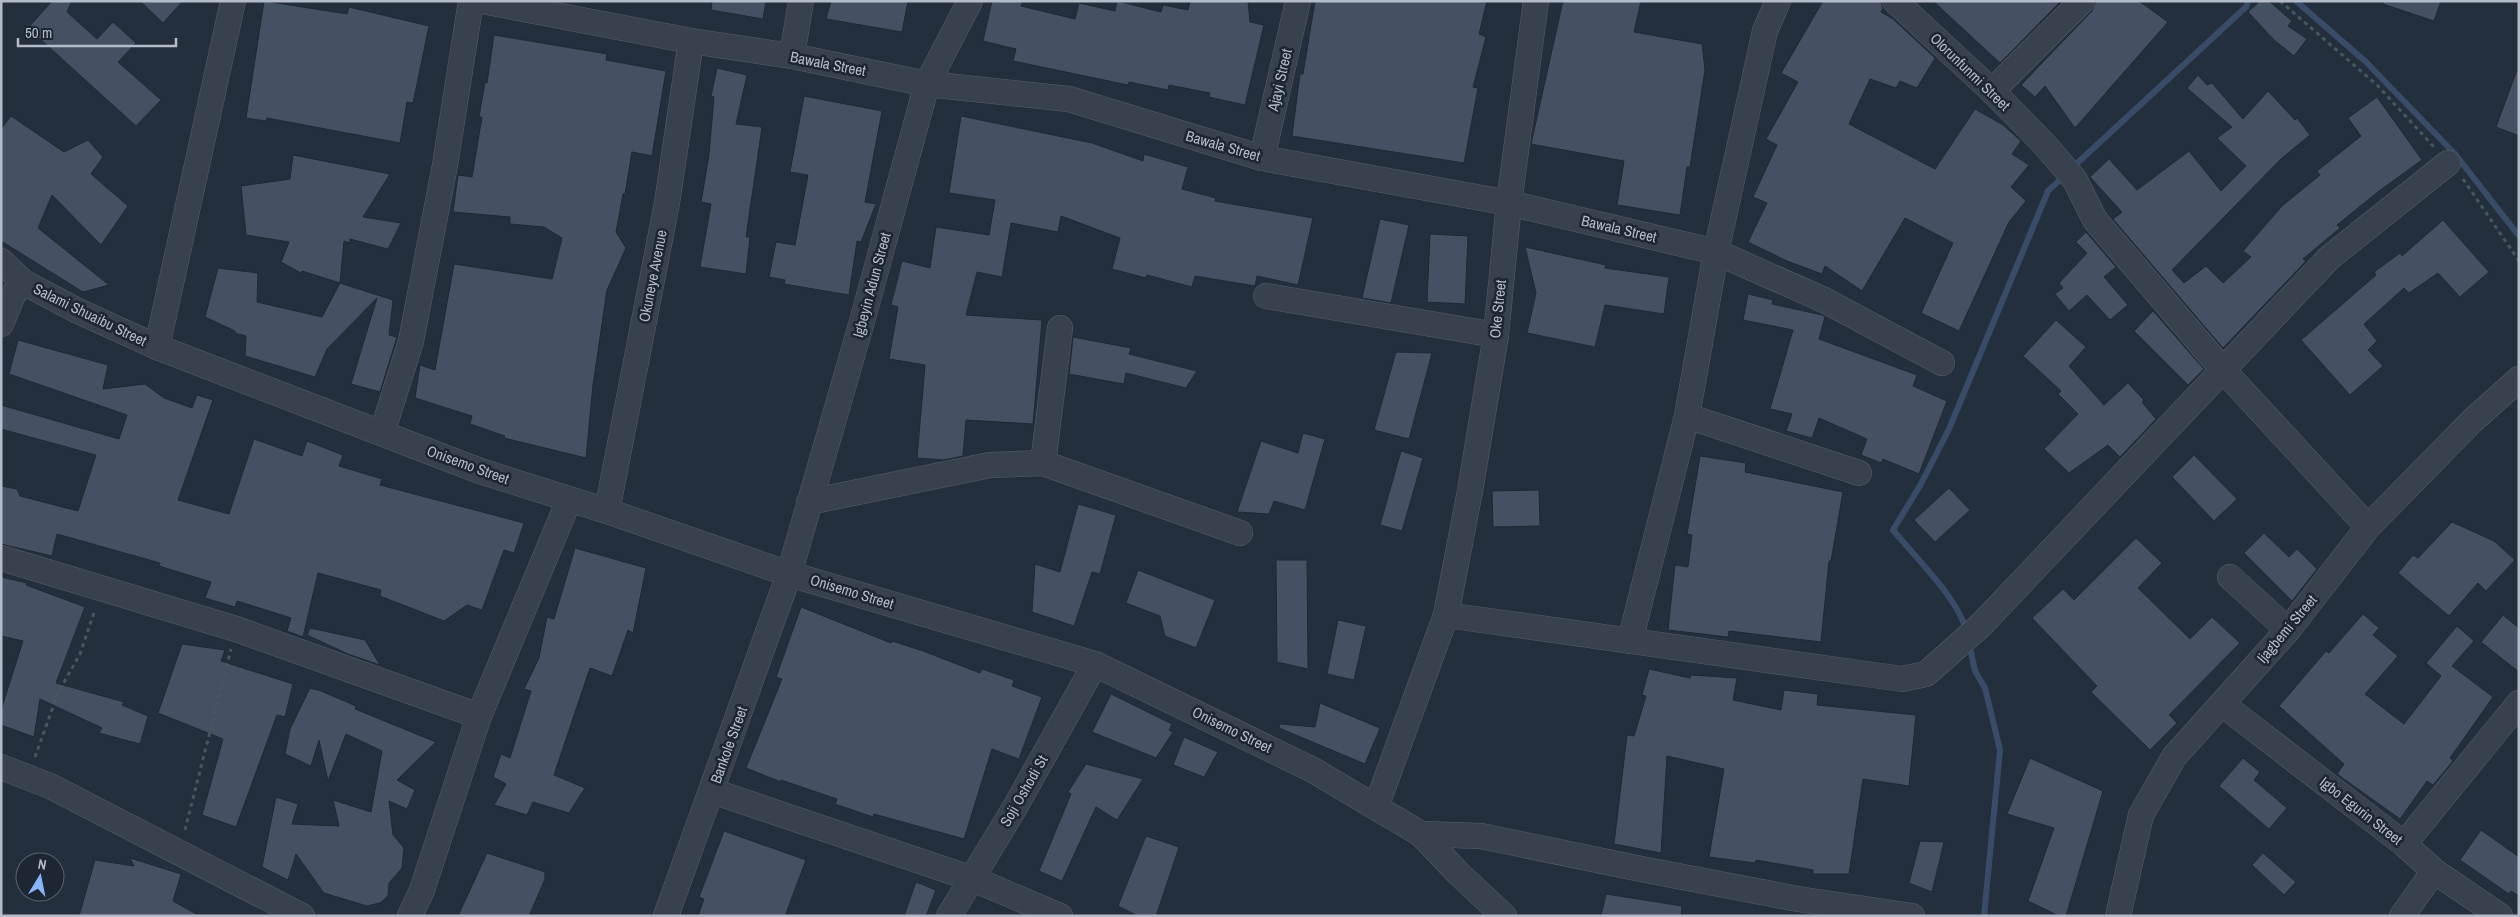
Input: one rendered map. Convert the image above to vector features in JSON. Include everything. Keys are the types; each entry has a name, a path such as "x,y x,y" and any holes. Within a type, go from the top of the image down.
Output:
{"street":[{"path":"156,347 233,1"},
{"path":"382,433 411,341 445,165 471,1"},
{"name":"Bawala Street","path":"482,1 692,40 792,56 927,84 1069,99 1262,158 1509,203 1716,252 1824,300 1942,363"},
{"path":"792,56 801,1"},
{"name":"Igbeyin Adun Street","path":"790,574 809,502 862,326 927,84 970,1"},
{"name":"Ajayi Street","path":"1262,158 1298,1"},
{"name":"Oke Street","path":"1376,807 1446,615 1470,492 1496,335 1509,203 1536,1"},
{"path":"1630,641 1687,416 1716,252 1764,31 1778,1"},
{"name":"Olorunfunmi Street","path":"1895,1 1992,91 2044,144 2071,176 2095,220 2223,370 2368,528"},
{"path":"1992,91 2082,1"},
{"name":"Okuneye Avenue","path":"608,511 667,204 692,40"},
{"path":"1446,615 1902,679 1926,674 1981,625 2329,258 2448,163"},
{"name":"Salami Shuaibu Street","path":"1,262 24,282 78,311 156,347"},
{"path":"1,324 13,295 24,282"},
{"path":"1266,296 1496,335"},
{"path":"1043,463 1060,328"},
{"name":"Onisemo Street","path":"156,347 480,471 608,511 790,574 1095,664 1304,766 1421,834 1458,873 1504,916"},
{"name":"Ijagbemi Street","path":"2118,916 2141,815 2174,757 2288,630 2368,528 2472,421 2519,379"},
{"path":"1687,416 1859,473"},
{"path":"809,502 990,466 1043,463 1240,532"},
{"path":"410,916 422,890 479,716 570,500"},
{"path":"1,558 236,630 479,716"},
{"name":"Bankole Street","path":"666,916 790,574"},
{"path":"2230,577 2288,630"},
{"name":"Soji Oshodi St","path":"949,916 973,879 1095,664"},
{"path":"2404,844 2519,703"},
{"name":"Igbo Egurin Street","path":"2222,704 2404,844 2434,871 2500,916"},
{"path":"1,767 28,777 302,916"},
{"path":"712,791 973,879 1060,916"},
{"path":"1421,834 1481,836 1770,893 1912,916"},
{"path":"2402,916 2434,871"}],"path":[{"path":"2280,1 2377,85 2470,186 2519,261"},
{"path":"28,777 58,693 80,654 103,588"},
{"path":"185,833 236,630"}],"building":[{"path":"52,1 72,1 67,12 97,39 113,22 136,43 118,62 161,100 136,126 28,28"},
{"path":"140,1 183,1 163,23"},
{"path":"264,1 347,14 349,7 429,26 413,103 407,102 400,143 267,118 266,121 246,118"},
{"path":"712,1 766,1 763,19 711,10"},
{"path":"831,1 908,1 902,32 826,19"},
{"path":"992,1 1023,1 1021,6 1075,19 1079,3 1115,11 1117,1 1161,12 1163,5 1188,10 1190,1 1248,1 1250,22 1264,25 1245,105 1209,97 1210,93 1169,85 1168,90 1129,82 1128,85 1013,61 1016,49 983,41"},
{"path":"1315,1 1487,1 1479,34 1486,37 1473,87 1478,88 1464,163 1292,136 1300,74 1303,74"},
{"path":"1563,1 1641,1 1634,32 1702,44 1705,70 1690,167 1687,167 1680,215 1617,205 1624,161 1531,144"},
{"path":"1823,1 1881,1 1883,8 1881,12 1893,19 1935,58 1917,88 1900,81 1896,88 1870,79 1849,124 1935,169 1975,109 2003,125 2021,141 2012,154 2029,165 2011,187 2026,201 2009,222 1959,331 1921,313 1953,243 1905,218 1862,291 1825,266 1822,274 1787,261 1748,242 1767,203 1753,197 1777,145 1766,139 1798,82 1781,73"},
{"path":"1933,1 2061,1 2000,63"},
{"path":"2096,1 2139,1 2168,22 2075,128 2045,86 2035,97 2021,85 2092,11"},
{"path":"2260,1 2269,1 2292,21 2288,26 2307,39 2294,56 2274,40 2248,12"},
{"path":"2384,1 2441,1 2434,21 2383,4"},
{"path":"494,35 607,54 606,60 666,71 652,156 632,152 625,194 623,194 616,232 626,248 607,290 593,385 586,458 504,438 505,436 470,424 472,416 415,398 420,365 435,370 454,264 552,279 562,238 544,227 510,224 510,217 453,212 458,175 472,177 482,117 479,117 485,82 487,83"},
{"path":"717,68 747,75 736,124 762,127 746,237 750,237 746,274 700,267 711,204 701,202 709,155 714,97 711,96"},
{"path":"2517,70 2519,70 2519,136 2496,127"},
{"path":"2198,75 2207,85 2212,83 2243,119 2268,91 2295,120 2297,118 2310,135 2282,158 2172,270 2184,283 2206,266 2223,283 2251,257 2243,251 2282,206 2320,175 2317,171 2361,136 2348,118 2377,97 2422,160 2337,225 2340,228 2303,259 2306,261 2223,348 2113,219 2122,212 2090,177 2109,159 2137,190 2189,151 2221,191 2246,166 2217,138 2232,127 2187,88"},
{"path":"804,96 882,111 865,202 876,204 861,242 857,241 849,295 784,284 785,280 769,277 776,242 795,245 808,175 790,172"},
{"path":"11,116 64,152 88,140 103,157 91,174 128,206 101,245 52,195 38,228 109,285 83,292 1,241 1,129"},
{"path":"961,116 1092,143 1143,161 1144,154 1188,167 1182,189 1216,198 1215,201 1313,218 1298,285 1257,276 1255,286 1195,276 1192,287 1147,275 1146,278 1112,269 1120,238 1061,216 1058,232 1011,223 1002,277 977,272 966,315 1042,320 1033,424 966,420 963,456 944,460 917,458 925,365 889,359 898,307 891,305 902,261 930,268 936,227 989,235 995,200 949,193"},
{"path":"293,155 390,174 363,217 401,223 388,249 350,239 350,243 344,241 340,283 302,271 301,273 281,262 289,242 246,235 241,186 290,179"},
{"path":"1380,219 1409,225 1391,303 1362,298"},
{"path":"2443,220 2489,272 2460,297 2438,273 2409,293 2404,288 2364,324 2377,341 2368,350 2383,366 2350,395 2301,340 2376,275 2374,272 2400,253 2402,256"},
{"path":"2086,232 2116,267 2104,277 2128,305 2110,320 2087,295 2069,311 2055,294 2063,288 2059,283 2087,253 2076,242"},
{"path":"1430,234 1468,236 1465,304 1427,302"},
{"path":"1525,247 1606,265 1605,268 1669,277 1664,314 1605,305 1595,347 1527,333 1536,293"},
{"path":"218,268 258,273 257,302 322,317 340,283 393,300 389,335 397,337 380,392 351,384 377,298 327,349 315,377 245,356 246,336 235,333 235,331 205,317"},
{"path":"1748,294 1773,300 1772,304 1822,315 1825,317 1819,339 1917,375 1913,386 1947,401 1919,474 1883,459 1881,463 1861,455 1867,439 1819,418 1812,438 1786,431 1792,414 1770,409 1793,330 1743,320"},
{"path":"2153,311 2204,369 2188,385 2134,331"},
{"path":"2056,320 2086,347 2069,366 2104,405 2128,383 2144,400 2142,402 2156,419 2120,457 2108,445 2069,473 2044,449 2078,414 2058,394 2061,391 2023,356"},
{"path":"1073,337 1131,348 1129,354 1197,371 1186,388 1126,373 1124,384 1069,374"},
{"path":"18,340 108,365 103,389 145,384 164,398 192,408 197,395 213,400 178,500 229,514 254,439 302,456 307,441 343,455 339,466 382,479 380,485 524,523 514,553 504,550 482,610 467,605 444,621 380,596 381,590 318,573 303,637 287,631 291,618 237,601 235,607 205,598 211,582 159,566 160,563 57,534 52,556 1,544 1,486 17,489 20,496 78,511 96,455 1,429 1,405 119,439 127,415 9,374"},
{"path":"1396,352 1432,353 1409,439 1374,430"},
{"path":"1303,433 1325,439 1305,510 1274,501 1269,514 1237,512 1261,441 1298,453"},
{"path":"1401,451 1423,458 1402,531 1380,525"},
{"path":"2194,455 2237,499 2214,521 2172,477"},
{"path":"1700,456 1746,463 1745,472 1843,492 1831,561 1829,561 1821,642 1729,631 1728,637 1668,630 1675,565 1688,567 1692,535 1687,534"},
{"path":"1949,488 1970,510 1935,542 1914,520"},
{"path":"1539,490 1540,526 1493,527 1492,491"},
{"path":"1078,504 1116,515 1100,574 1092,572 1074,626 1032,612 1035,564 1060,572"},
{"path":"2452,522 2494,541 2515,560 2486,591 2478,583 2449,616 2398,573 2413,555 2418,558"},
{"path":"2264,533 2289,557 2297,549 2317,569 2292,601 2244,553"},
{"path":"2136,538 2162,563 2138,588 2190,639 2212,617 2240,643 2169,715 2177,723 2150,750 2091,692 2097,686 2032,618 2063,589 2074,600"},
{"path":"575,548 646,568 633,633 628,630 612,676 590,668 554,775 585,788 569,813 533,802 527,815 494,805 506,784 493,777 501,754 510,758 531,691 524,689 539,658 547,617 554,619"},
{"path":"1276,560 1307,560 1308,669 1277,662"},
{"path":"1138,570 1215,600 1196,648 1165,636 1160,616 1126,603"},
{"path":"1,577 27,583 26,585 85,607 56,683 124,702 122,705 148,716 140,744 99,733 102,728 40,699 34,737 1,725 1,710 23,641 1,636"},
{"path":"801,607 891,643 892,641 923,651 980,673 982,669 1014,680 1012,686 1042,697 1019,759 992,749 964,839 874,814 873,817 835,804 837,799 781,780 781,782 746,768 782,679 776,677"},
{"path":"2363,614 2379,628 2373,635 2398,656 2365,694 2404,724 2441,676 2426,663 2457,626 2474,641 2452,666 2493,697 2450,758 2453,761 2433,785 2427,781 2400,819 2337,774 2344,764 2279,706 2326,651 2329,653"},
{"path":"2503,615 2519,628 2519,672 2481,642"},
{"path":"1338,620 1366,626 1354,680 1327,674"},
{"path":"310,628 365,640 380,665 348,654 307,635"},
{"path":"182,644 225,650 221,661 293,684 285,717 277,715 236,827 202,815 223,739 158,713"},
{"path":"1649,669 1690,678 1691,675 1737,678 1733,700 1781,710 1784,690 1818,694 1817,705 1916,715 1909,786 1863,779 1849,874 1813,874 1813,870 1756,860 1755,863 1709,857 1724,769 1667,756 1661,853 1614,844 1627,735 1634,736 1646,696 1642,695"},
{"path":"310,688 356,706 355,709 436,742 397,780 415,790 407,809 389,801 393,835 404,848 402,868 389,883 388,896 380,903 367,906 324,893 296,854 288,880 262,867 276,797 298,804 292,824 339,826 333,800 371,812 382,751 346,734 328,781 319,740 311,766 285,754 290,729"},
{"path":"1111,694 1172,724 1169,730 1173,732 1156,758 1092,732"},
{"path":"1320,703 1380,728 1365,764 1279,728 1280,724 1315,727"},
{"path":"1184,737 1218,752 1204,777 1173,765"},
{"path":"2030,758 2103,791 2066,916 2059,916 2028,901 2054,828 2007,814"},
{"path":"2243,758 2260,772 2254,780 2287,808 2269,829 2219,786"},
{"path":"1086,764 1143,779 1117,820 1096,807 1062,881 1039,871 1071,794 1068,792"},
{"path":"2481,830 2519,857 2519,896 2511,891 2509,894 2460,860"},
{"path":"724,831 806,860 785,916 698,916 704,899 699,897"},
{"path":"1146,836 1179,847 1156,916 1138,916 1118,906"},
{"path":"1920,841 1944,842 1932,892 1909,883"},
{"path":"487,853 545,872 545,879 529,916 458,916"},
{"path":"2263,853 2296,882 2284,895 2252,865"},
{"path":"130,858 181,874 173,901 200,916 79,916 95,860 134,866"},
{"path":"916,882 936,890 926,916 904,916"},
{"path":"1606,894 1682,906 1681,916 1601,916"}],"waterway":[{"path":"2072,168 2246,7 2248,1"},
{"path":"2296,1 2366,62 2455,154 2519,236"},
{"path":"1966,631 1955,605 1935,578 1893,530 1921,484 1949,429 2048,191 2065,175"},
{"path":"1969,643 1975,671 1985,688 2000,750 1984,916"}]}
